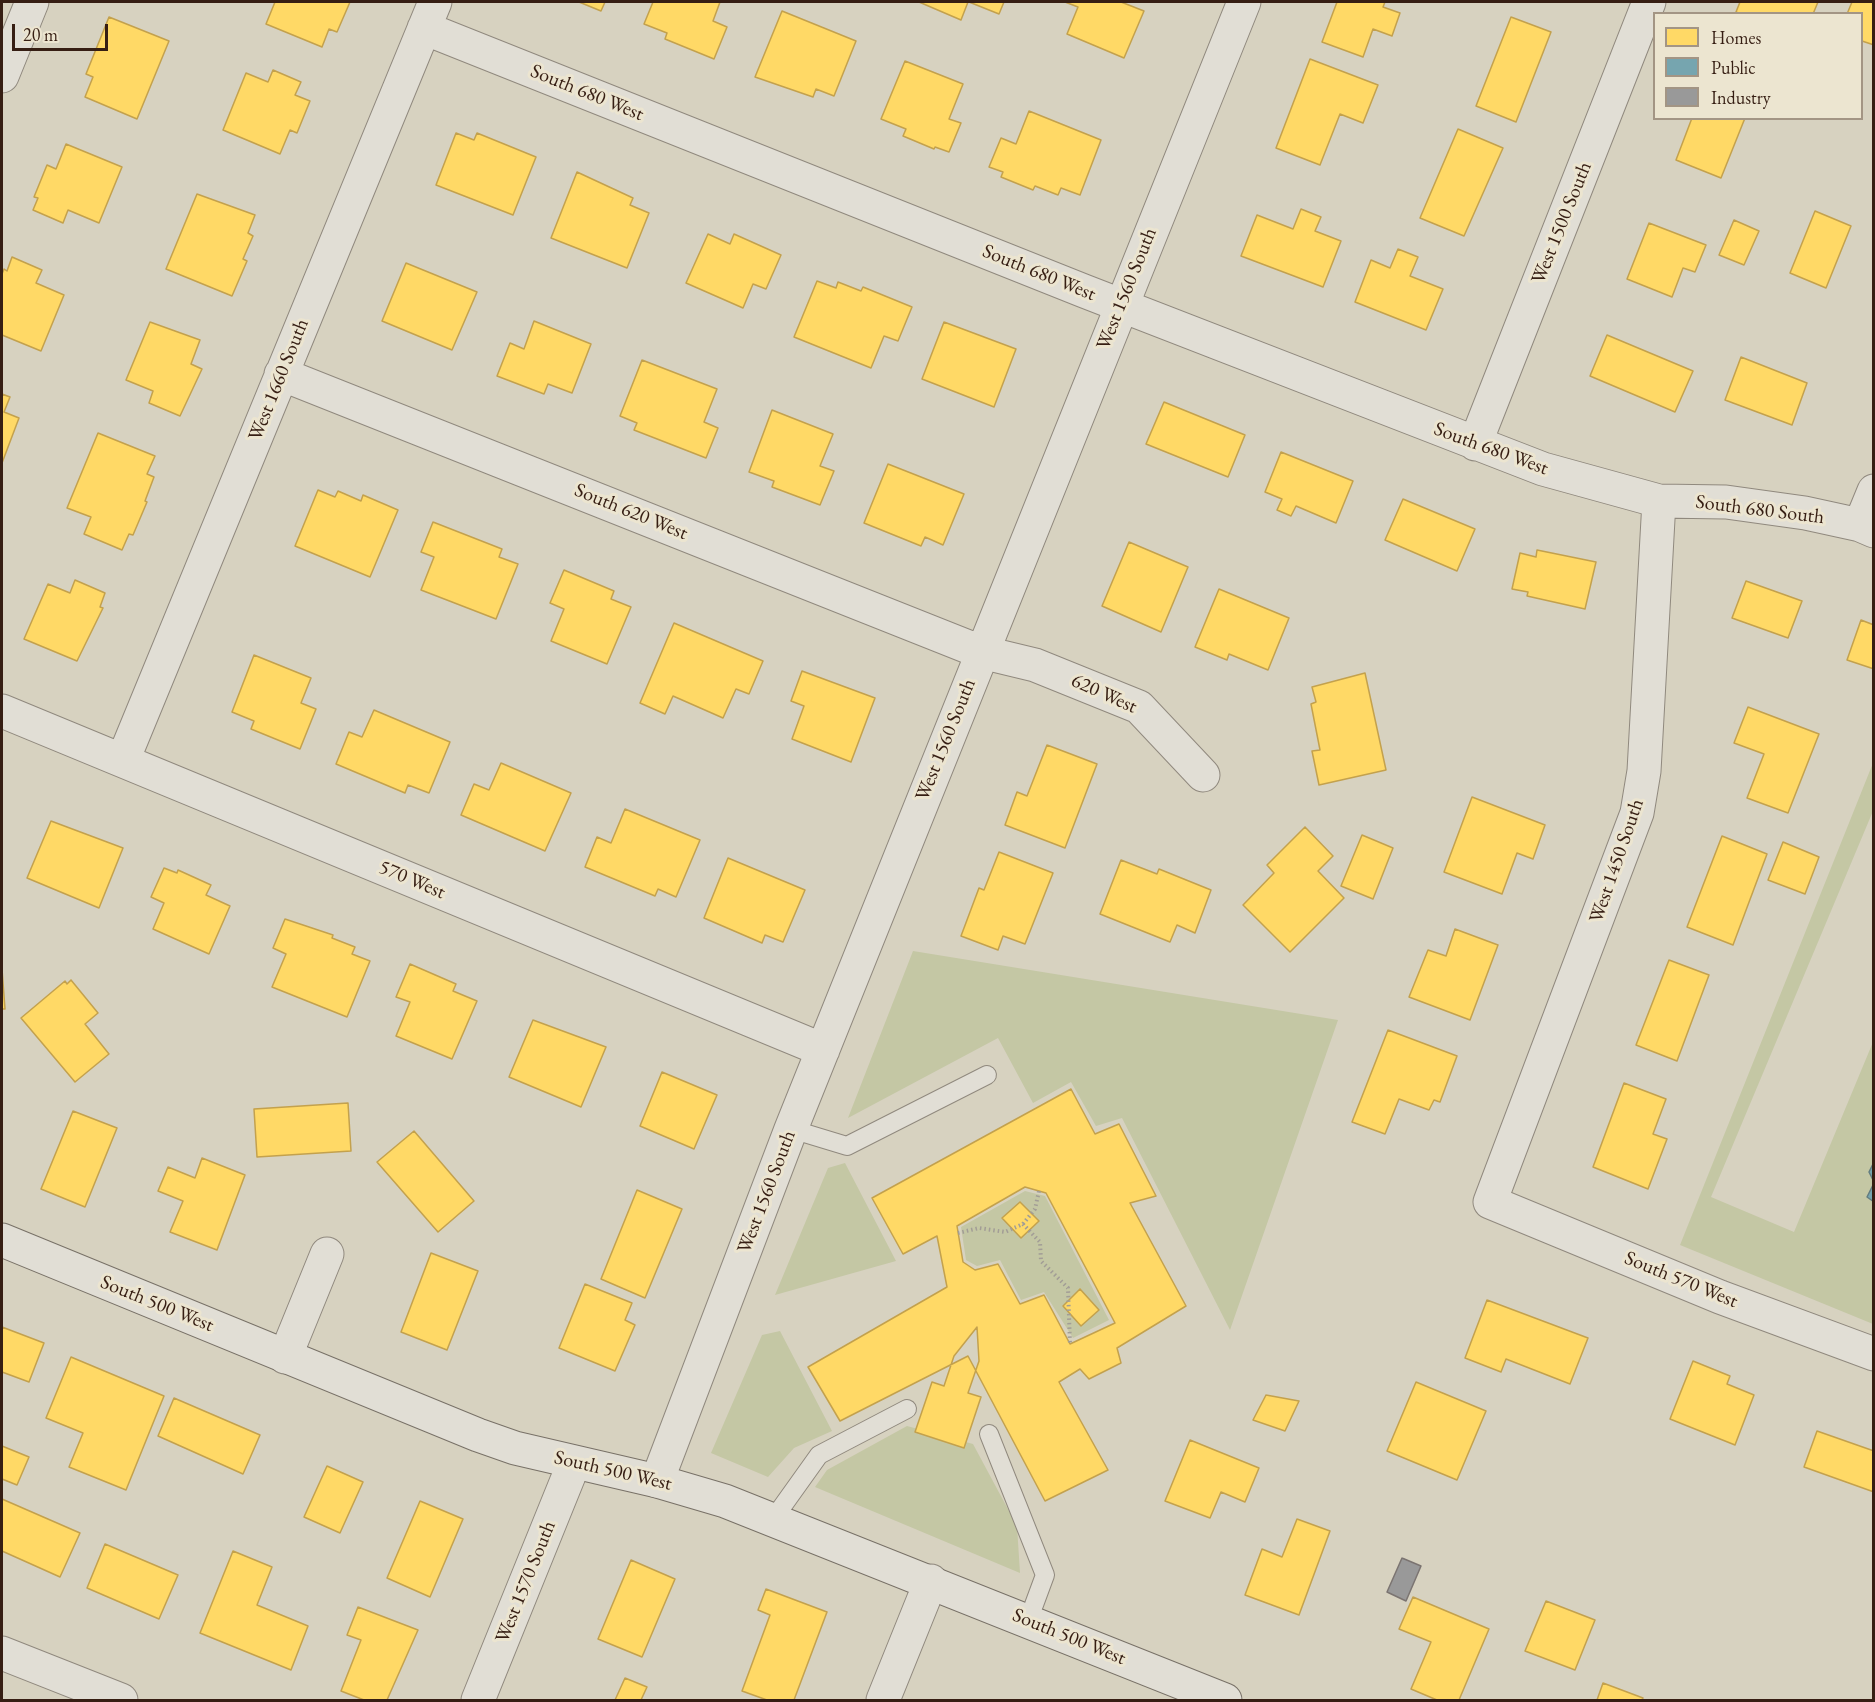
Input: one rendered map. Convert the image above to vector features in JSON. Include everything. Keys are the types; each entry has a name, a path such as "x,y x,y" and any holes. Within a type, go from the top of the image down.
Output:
{"street":[{"path":"2,76 32,2"},
{"name":"West 1560 South","path":"657,1481 791,1129 1244,2"},
{"name":"West 1500 South","path":"1475,444 1649,2"},
{"name":"South 680 West","path":"430,15 1120,306 1543,470 1659,501"},
{"name":"West 1660 South","path":"123,760 430,15"},
{"name":"South 620 West","path":"281,374 981,652"},
{"path":"1867,528 1874,491"},
{"name":"South 680 South","path":"1659,501 1726,502 1867,528"},
{"name":"West 1450 South","path":"1490,1202 1637,813 1644,771 1659,501"},
{"name":"620 West","path":"981,652 1035,665 1139,706 1203,776"},
{"name":"570 West","path":"2,711 823,1050"},
{"name":"South 570 West","path":"1490,1202 1720,1297 1874,1354"},
{"name":"South 500 West","path":"2,1240 478,1435 574,1463 657,1481 774,1518 1225,1701"},
{"path":"285,1357 327,1254"},
{"name":"West 1570 South","path":"477,1701 574,1463"},
{"path":"883,1701 931,1581"},
{"path":"2,1653 121,1701"}],"lane":[{"path":"791,1129 847,1146 987,1075"},
{"path":"774,1518 819,1455 907,1409"},
{"path":"989,1434 1046,1575 1028,1621"}],"path":[{"path":"958,1233 979,1228 1005,1232 1023,1224 1035,1209 1039,1191"},
{"path":"1023,1224 1040,1242 1041,1261 1068,1288 1070,1344"}],"green space":[{"path":"1873,763 1873,811 1711,1197 1794,1232 1873,1042 1874,1162 1869,1172 1874,1183 1867,1197 1873,1202 1873,1324 1680,1245"},
{"path":"913,951 1338,1020 1230,1330 1122,1118 1096,1126 1071,1082 1033,1103 998,1038 848,1118"},
{"path":"845,1163 896,1261 775,1295 828,1168"},
{"path":"1025,1191 1045,1196 1109,1320 1073,1338 1044,1292 1021,1300 1000,1260 977,1266 966,1260 961,1227"},
{"path":"780,1331 832,1431 794,1448 768,1477 711,1453 762,1335"},
{"path":"907,1426 973,1444 1017,1526 1020,1573 815,1487 827,1470"}],"building: Homes":[{"path":"275,2 350,2 337,32 329,29 322,47 266,24"},
{"path":"579,2 605,2 601,11"},
{"path":"653,2 720,2 713,21 727,27 714,59 665,39 667,33 644,24"},
{"path":"919,2 968,2 961,20"},
{"path":"969,2 1004,2 999,14"},
{"path":"1065,2 1121,2 1144,11 1124,58 1067,34 1078,7"},
{"path":"1337,2 1385,2 1383,7 1400,13 1392,36 1373,29 1363,57 1322,42"},
{"path":"1740,2 1818,2 1814,12 1736,12"},
{"path":"1852,2 1874,2 1874,45 1863,41 1863,12 1848,12"},
{"path":"782,11 856,41 834,96 816,89 813,97 755,77"},
{"path":"109,17 169,41 137,119 85,97 93,77 86,74"},
{"path":"1511,17 1551,32 1516,122 1476,106"},
{"path":"1310,59 1378,85 1363,123 1340,114 1320,165 1276,148"},
{"path":"905,61 963,84 949,119 961,123 949,152 935,147 934,149 903,136 906,129 881,119"},
{"path":"273,70 301,82 295,95 310,101 297,133 290,130 280,154 223,130 246,73 268,82"},
{"path":"1029,111 1101,140 1080,195 1061,188 1058,195 1035,186 1033,190 1001,177 1003,172 989,167 1001,138 1016,144"},
{"path":"1691,120 1744,120 1721,178 1676,160"},
{"path":"1458,129 1503,148 1464,236 1420,218"},
{"path":"456,133 474,140 477,133 536,157 513,215 436,185"},
{"path":"66,144 122,167 99,223 68,210 63,223 33,210 38,198 34,197 47,165 56,169"},
{"path":"577,172 633,198 630,205 649,213 627,268 551,238"},
{"path":"197,194 255,215 248,233 253,236 243,259 247,261 232,296 166,269"},
{"path":"1301,209 1321,217 1315,231 1341,241 1323,287 1241,256 1257,215 1293,229"},
{"path":"1815,211 1851,226 1826,288 1790,273"},
{"path":"1734,220 1759,231 1744,265 1719,255"},
{"path":"1649,223 1706,245 1695,272 1683,268 1672,297 1627,279"},
{"path":"708,234 730,244 734,234 781,255 766,289 753,284 743,308 686,283"},
{"path":"1398,249 1418,257 1410,276 1443,289 1426,330 1355,302 1371,260 1390,268"},
{"path":"12,257 42,270 36,283 64,295 41,351 2,335 2,274 4,269 7,271"},
{"path":"406,263 477,292 452,350 382,321"},
{"path":"817,281 836,288 838,282 861,291 863,287 912,307 898,341 884,336 871,368 794,337"},
{"path":"534,321 591,344 572,393 548,384 544,394 497,376 510,343 524,349"},
{"path":"150,322 200,340 191,364 202,369 180,416 149,403 153,391 126,380"},
{"path":"944,322 1016,349 994,407 922,379"},
{"path":"1607,335 1693,371 1675,412 1590,376"},
{"path":"1741,357 1807,383 1792,425 1725,400"},
{"path":"642,360 717,389 704,422 718,428 706,458 634,430 637,423 620,416"},
{"path":"2,394 10,397 4,412 19,418 2,463"},
{"path":"1164,402 1245,435 1228,477 1146,444"},
{"path":"772,410 833,434 820,466 834,471 820,505 772,487 774,481 749,472"},
{"path":"98,433 155,456 147,474 154,477 145,501 147,502 133,535 129,534 122,550 84,534 91,517 67,508"},
{"path":"1281,452 1353,481 1336,523 1296,506 1291,516 1277,510 1282,499 1265,492"},
{"path":"888,464 964,494 943,545 925,537 921,546 864,523"},
{"path":"318,490 335,497 338,491 361,501 363,495 398,510 370,577 295,546"},
{"path":"1403,499 1475,529 1457,571 1385,540"},
{"path":"433,522 502,549 499,557 518,564 496,619 421,590 434,557 421,552"},
{"path":"1129,542 1188,567 1161,632 1102,606"},
{"path":"1537,550 1596,562 1585,609 1527,596 1528,592 1512,589 1520,553 1536,557"},
{"path":"564,570 614,591 611,599 631,607 607,664 551,641 564,609 550,603"},
{"path":"75,580 105,593 100,607 103,608 77,661 24,639 48,584 70,593"},
{"path":"1746,581 1802,601 1788,638 1732,618"},
{"path":"1219,589 1289,618 1268,670 1229,654 1227,660 1195,647"},
{"path":"1861,620 1874,625 1874,669 1847,660"},
{"path":"674,623 763,661 749,694 736,689 723,718 673,696 665,714 640,703"},
{"path":"254,655 311,678 301,703 316,709 300,749 251,729 254,721 232,712"},
{"path":"802,671 875,698 851,762 792,739 804,706 791,701"},
{"path":"1365,673 1386,770 1319,785 1312,751 1320,750 1311,704 1316,702 1312,687"},
{"path":"1748,707 1819,734 1788,813 1747,798 1764,754 1734,743"},
{"path":"374,710 450,742 429,793 408,785 405,793 336,764 349,732 362,737"},
{"path":"1047,745 1097,764 1065,848 1005,825 1017,792 1027,796"},
{"path":"501,763 571,793 545,851 461,815 474,784 489,790"},
{"path":"1472,797 1545,825 1533,859 1517,853 1502,894 1444,872"},
{"path":"625,809 700,840 676,897 658,889 655,896 585,867 597,837 611,843"},
{"path":"51,821 123,848 99,908 27,878"},
{"path":"1305,827 1333,856 1318,871 1344,898 1290,952 1243,905 1274,873 1267,865"},
{"path":"1362,835 1393,848 1373,899 1341,886"},
{"path":"1722,836 1767,854 1733,945 1687,927"},
{"path":"1783,842 1819,857 1805,894 1768,880"},
{"path":"999,852 1053,873 1025,944 1003,936 998,950 961,936 979,888 984,890"},
{"path":"728,858 805,890 783,942 765,935 762,943 704,918"},
{"path":"1121,860 1157,874 1159,869 1211,890 1195,933 1177,925 1170,942 1100,914"},
{"path":"164,868 177,873 178,870 211,885 206,895 230,906 209,954 153,929 164,903 151,897"},
{"path":"285,919 333,935 332,938 355,947 352,954 370,961 347,1017 272,987 286,954 273,948"},
{"path":"1455,929 1498,945 1470,1020 1409,997 1428,950 1446,956"},
{"path":"1669,960 1709,975 1677,1061 1636,1045"},
{"path":"410,964 456,984 453,991 477,1001 452,1059 396,1036 410,1002 396,997"},
{"path":"2,969 5,1009 2,1009"},
{"path":"71,980 98,1013 85,1024 109,1054 75,1082 21,1018 65,981 67,984"},
{"path":"533,1020 606,1047 581,1107 509,1077"},
{"path":"1388,1030 1457,1056 1440,1102 1434,1100 1429,1110 1399,1099 1385,1134 1352,1122"},
{"path":"662,1072 717,1095 694,1149 640,1126"},
{"path":"1624,1083 1666,1099 1653,1134 1667,1139 1648,1189 1593,1167"},
{"path":"1071,1089 1095,1134 1119,1124 1156,1196 1130,1203 1186,1306 1117,1348 1121,1363 1089,1379 1080,1369 1059,1382 1108,1470 1045,1501 968,1356 840,1421 808,1367 947,1287 937,1236 903,1254 872,1198","holes":["1025,1187 1046,1193 1115,1323 1070,1344 1044,1295 1020,1304 998,1264 975,1270 963,1262 957,1226"]},
{"path":"348,1103 351,1151 257,1157 254,1109"},
{"path":"73,1111 117,1128 85,1207 41,1189"},
{"path":"414,1131 474,1201 438,1232 377,1162"},
{"path":"202,1158 245,1175 217,1250 170,1232 183,1201 158,1191 168,1167 195,1178"},
{"path":"637,1190 682,1209 645,1298 601,1279"},
{"path":"1020,1202 1039,1221 1021,1238 1002,1218"},
{"path":"431,1253 478,1271 447,1350 401,1332"},
{"path":"585,1284 632,1303 625,1320 635,1325 615,1371 559,1348"},
{"path":"1080,1289 1099,1310 1081,1326 1063,1306"},
{"path":"1487,1300 1588,1338 1570,1384 1506,1359 1501,1372 1465,1358"},
{"path":"2,1327 44,1343 29,1382 2,1372"},
{"path":"977,1327 979,1361 968,1393 981,1397 964,1448 915,1432 932,1382 944,1386 954,1356"},
{"path":"71,1357 164,1396 126,1490 69,1467 83,1433 46,1418"},
{"path":"1693,1361 1730,1376 1727,1384 1754,1395 1735,1445 1670,1419"},
{"path":"1416,1382 1486,1411 1457,1480 1387,1451"},
{"path":"1266,1395 1299,1401 1285,1431 1253,1420"},
{"path":"174,1398 260,1435 243,1474 158,1436"},
{"path":"1817,1431 1874,1451 1874,1492 1804,1467"},
{"path":"1190,1440 1259,1468 1245,1502 1221,1492 1210,1518 1165,1501"},
{"path":"2,1446 29,1457 17,1485 2,1479"},
{"path":"327,1466 363,1482 340,1533 304,1517"},
{"path":"2,1499 80,1533 60,1577 2,1551"},
{"path":"420,1501 463,1519 430,1597 387,1578"},
{"path":"1297,1519 1330,1531 1299,1615 1245,1595 1262,1549 1282,1557"},
{"path":"105,1544 178,1575 159,1619 87,1588"},
{"path":"233,1551 272,1567 257,1605 308,1626 291,1670 200,1633"},
{"path":"631,1560 675,1579 642,1657 598,1639"},
{"path":"766,1589 827,1612 794,1700 767,1700 742,1691 770,1615 758,1610"},
{"path":"1413,1597 1489,1629 1459,1700 1437,1700 1411,1689 1431,1642 1399,1629"},
{"path":"1546,1601 1595,1620 1575,1670 1525,1651"},
{"path":"358,1607 418,1630 387,1700 364,1700 341,1691 361,1640 347,1635"},
{"path":"625,1678 647,1687 641,1700 615,1700"},
{"path":"1603,1683 1643,1698 1642,1700 1597,1700"}],"building: Public":[{"path":"1874,1162 1874,1182 1869,1172"},
{"path":"1874,1183 1874,1202 1867,1197"}],"building: Industry":[{"path":"1402,1558 1421,1566 1406,1601 1387,1592"}]}
